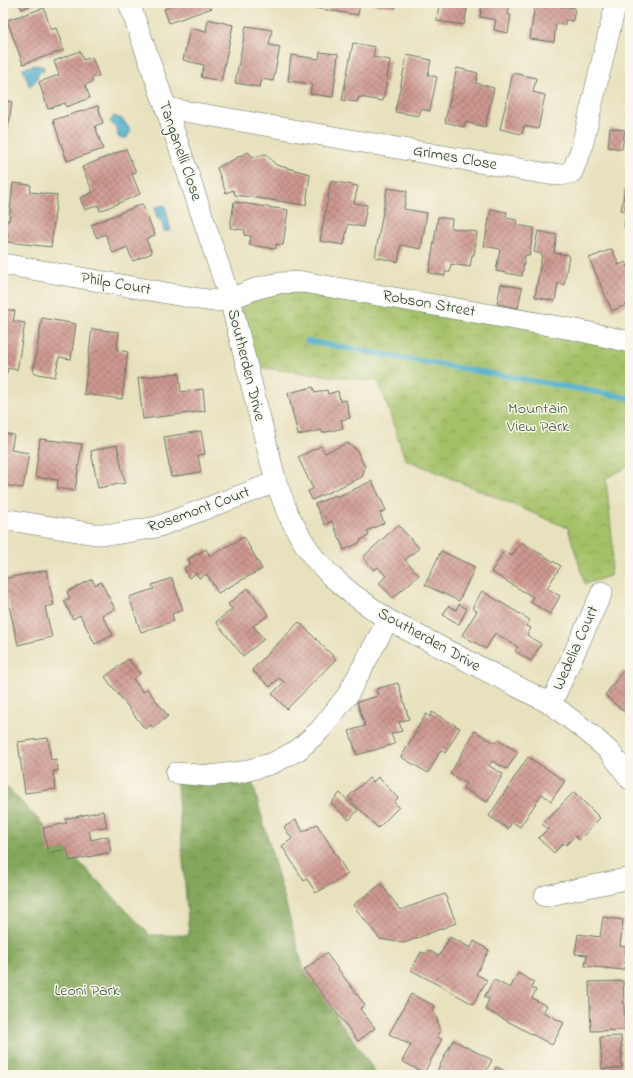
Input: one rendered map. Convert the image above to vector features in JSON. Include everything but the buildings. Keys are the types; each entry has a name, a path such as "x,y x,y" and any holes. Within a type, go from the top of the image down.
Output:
{"street":[{"name":"Tanganelli Close","path":"129,3 230,299"},
{"name":"Grimes Close","path":"166,108 548,174 572,172 581,150 616,3"},
{"name":"Philp Court","path":"3,264 200,299 215,301 230,299"},
{"name":"Robson Street","path":"230,299 258,288 279,283 303,282 577,330 630,342"},
{"name":"Southerden Drive","path":"230,299 276,482 288,514 314,558 331,576 351,593 388,620 551,704 589,733 610,752 630,779"},
{"name":"Rosemont Court","path":"3,519 95,534 115,534 157,527 276,482"},
{"name":"Wedelia Court","path":"551,704 602,592"},
{"path":"176,773 209,776 242,772 273,763 298,750 320,730 347,696 388,620"},
{"path":"545,896 630,878"}],"green space":[{"name":"Mountain View Park","path":"301,282 630,344 630,466 606,478 613,547 610,576 585,584 568,528 405,459 379,382 247,366 230,299"},
{"name":"Leoni Park","path":"249,770 304,970 374,1070 375,1075 298,1075 287,1070 198,1068 197,1075 3,1075 3,783 150,935 189,935 176,773"}],"water":[{"path":"36,65 44,67 44,71 38,73 36,81 29,86 23,68"},
{"path":"114,116 122,119 131,130 127,138 118,137 117,129 110,122"},
{"path":"165,205 171,231 164,231 162,223 157,218 155,207"}],"waterway":[{"path":"307,341 630,398"}]}
